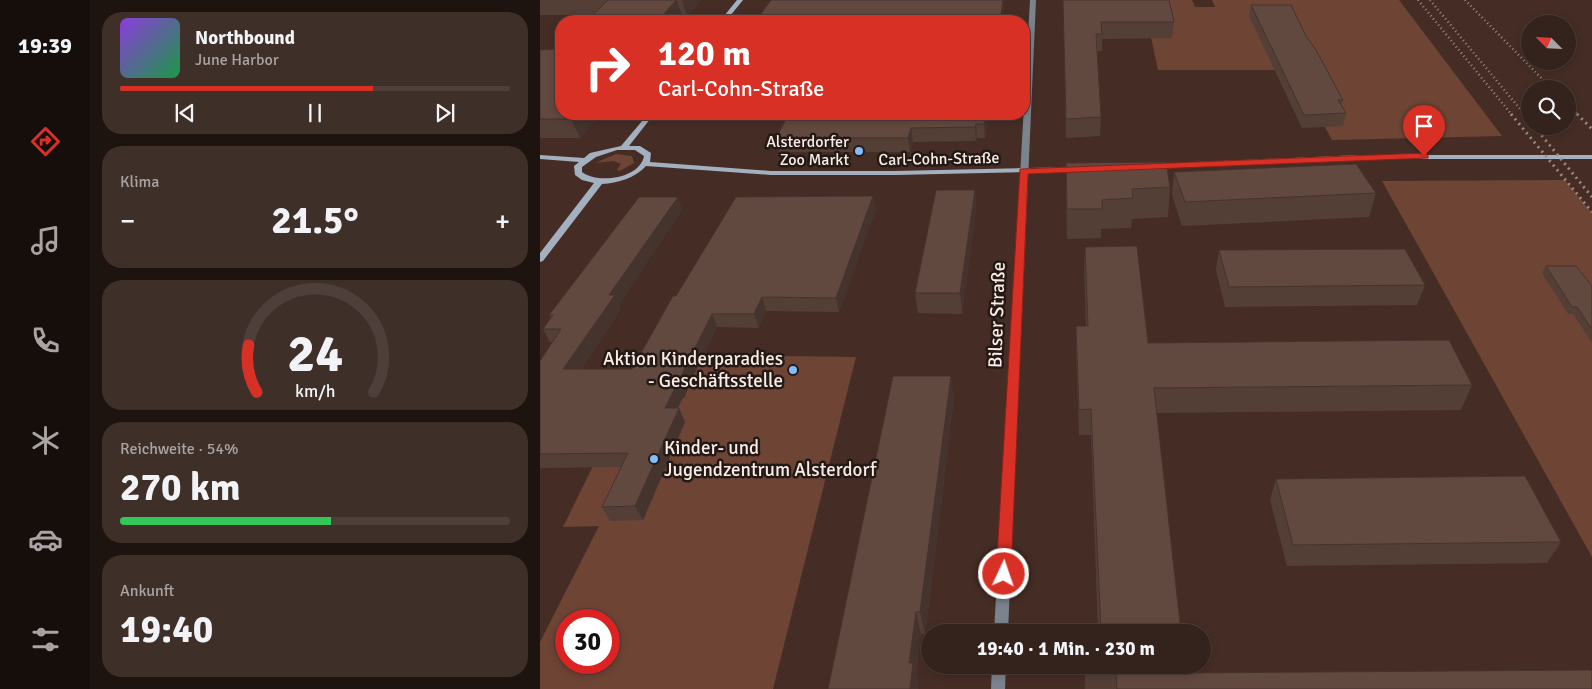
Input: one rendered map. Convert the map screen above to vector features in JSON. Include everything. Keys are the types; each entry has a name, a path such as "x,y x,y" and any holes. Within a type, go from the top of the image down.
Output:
{"street":[{"path":"728,15 740,0"},
{"name":"Bilser Straße","path":"1030,57 1033,0"},
{"path":"624,147 646,120"},
{"name":"Bilser Straße","path":"1001,624 1027,120"},
{"path":"624,147 644,151 648,158 645,164 627,176 601,180 585,178 578,173 578,166 584,160 604,150 624,147"},
{"path":"540,157 584,160"},
{"path":"1145,166 1359,157 1592,157"},
{"name":"Carl-Cohn-Straße","path":"645,164 770,173 1086,169"},
{"path":"540,259 601,180"},
{"path":"998,689 999,674"}],"shaded area":[{"path":"1143,0 1192,0 1195,7 1215,7 1212,0 1399,0 1502,136 1332,140 1294,70 1158,70"},
{"path":"616,154 632,156 634,163 620,171 617,170 621,164 614,161 595,163"},
{"path":"1565,180 1592,213 1592,557 1382,181"},
{"path":"703,355 856,357 773,689 540,689 540,642 555,613 555,674 620,674 620,609 557,609 599,526 563,527 593,466 657,399 684,398"}],"building":[{"path":"608,0 676,0 663,15 593,15"},
{"path":"771,0 1003,0 1001,15 760,15"},
{"path":"1063,0 1169,0 1174,22 1101,22 1102,34 1096,34 1101,117 1066,119"},
{"path":"1251,5 1291,5 1306,36 1316,50 1343,100 1338,100 1346,113 1304,115"},
{"path":"555,49 555,119 540,119 540,50"},
{"path":"786,120 984,120 984,124 976,124 975,127 911,128 908,138 776,138"},
{"path":"1166,162 1170,187 1132,189 1133,198 1102,200 1102,209 1067,209 1066,163"},
{"path":"1356,164 1376,193 1185,202 1174,172"},
{"path":"936,190 975,190 960,293 915,293"},
{"path":"873,196 836,298 762,297 754,314 712,314 665,408 679,408 635,506 602,507 628,453 540,454 540,361 561,329 543,329 553,315 549,315 639,197 678,197 609,295 615,295 563,369 632,369 673,296 676,296 736,197"},
{"path":"1137,246 1148,343 1449,340 1472,385 1154,388 1180,624 1101,624 1091,409 1079,410 1076,326 1088,326 1085,247"},
{"path":"1405,249 1425,285 1229,287 1219,250"},
{"path":"1546,266 1576,266 1592,286 1592,329 1577,307 1572,307"},
{"path":"893,376 951,376 920,612 916,612 909,663 913,663 910,689 828,689"},
{"path":"1525,476 1561,542 1293,545 1276,479"},
{"path":"1592,670 1592,689 1117,689 1116,674"}],"railway":[{"path":"1418,0 1512,115"},
{"path":"1430,0 1521,110"},
{"path":"1465,0 1543,80"},
{"path":"1511,114 1592,212"},
{"path":"1578,115 1592,129"},
{"path":"1541,135 1592,197"}],"place":[{"name":"Alsterdorfer Zoo Markt","path":"859,151"},
{"name":"Aktion Kinderparadies - Geschäftsstelle","path":"793,370"},
{"name":"Kinder- und Jugendzentrum Alsterdorf","path":"654,459"}],"route":[{"path":"1004,574 1024,171 1424,156"}]}
